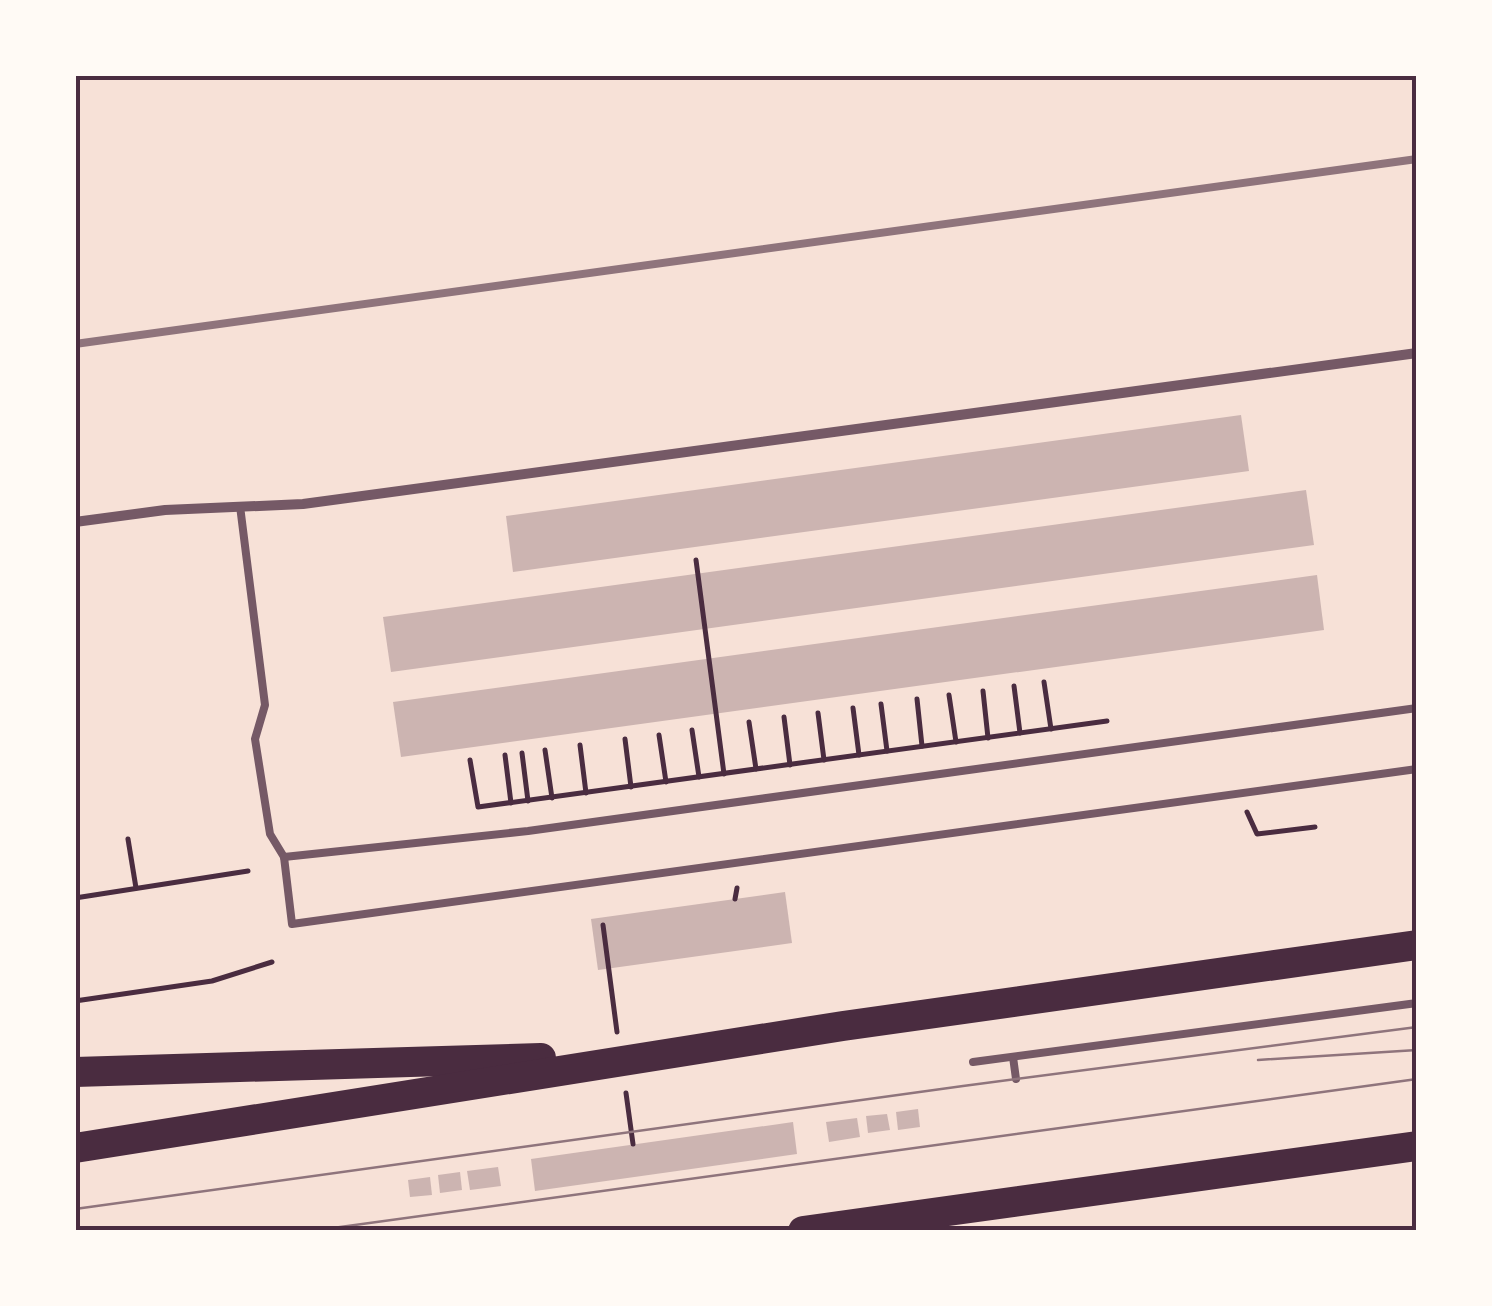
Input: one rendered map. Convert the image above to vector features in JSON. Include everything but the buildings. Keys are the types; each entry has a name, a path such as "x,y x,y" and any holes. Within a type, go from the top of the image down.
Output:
{"highway":[{"path":"75,1148 659,1055 1417,945"},
{"path":"75,1072 659,1055"},
{"path":"803,1231 1417,1146"}],"street":[{"path":"75,522 165,510 304,504 1417,353"}],"lane":[{"path":"240,506 265,705 255,739 270,834 284,857 292,924 1417,769"},
{"path":"284,857 528,831 1417,708"},
{"path":"973,1062 1417,1003"},
{"path":"1014,1057 1016,1079"}],"path":[{"path":"696,560 724,774"},
{"path":"1044,682 1050,729"},
{"path":"1014,686 1020,733"},
{"path":"983,691 988,738"},
{"path":"950,695 956,742"},
{"path":"916,700 922,746"},
{"path":"881,704 887,752"},
{"path":"853,708 859,755"},
{"path":"818,713 824,760"},
{"path":"784,718 790,765"},
{"path":"470,760 478,808 1107,721"},
{"path":"749,722 756,769"},
{"path":"692,730 699,777"},
{"path":"659,735 666,782"},
{"path":"625,739 631,787"},
{"path":"580,746 586,793"},
{"path":"545,750 552,798"},
{"path":"522,753 528,800"},
{"path":"505,755 511,803"},
{"path":"1238,794 1258,834 1315,827"},
{"path":"128,839 136,888"},
{"path":"75,898 248,871"},
{"path":"735,899 737,888"},
{"path":"603,925 608,969"},
{"path":"75,1001 212,981 272,962"}],"tram line":[{"path":"75,1209 1417,1027"},
{"path":"1258,1060 1417,1050"},
{"path":"311,1231 1417,1079"}],"railway":[{"path":"75,344 1417,159"}]}
